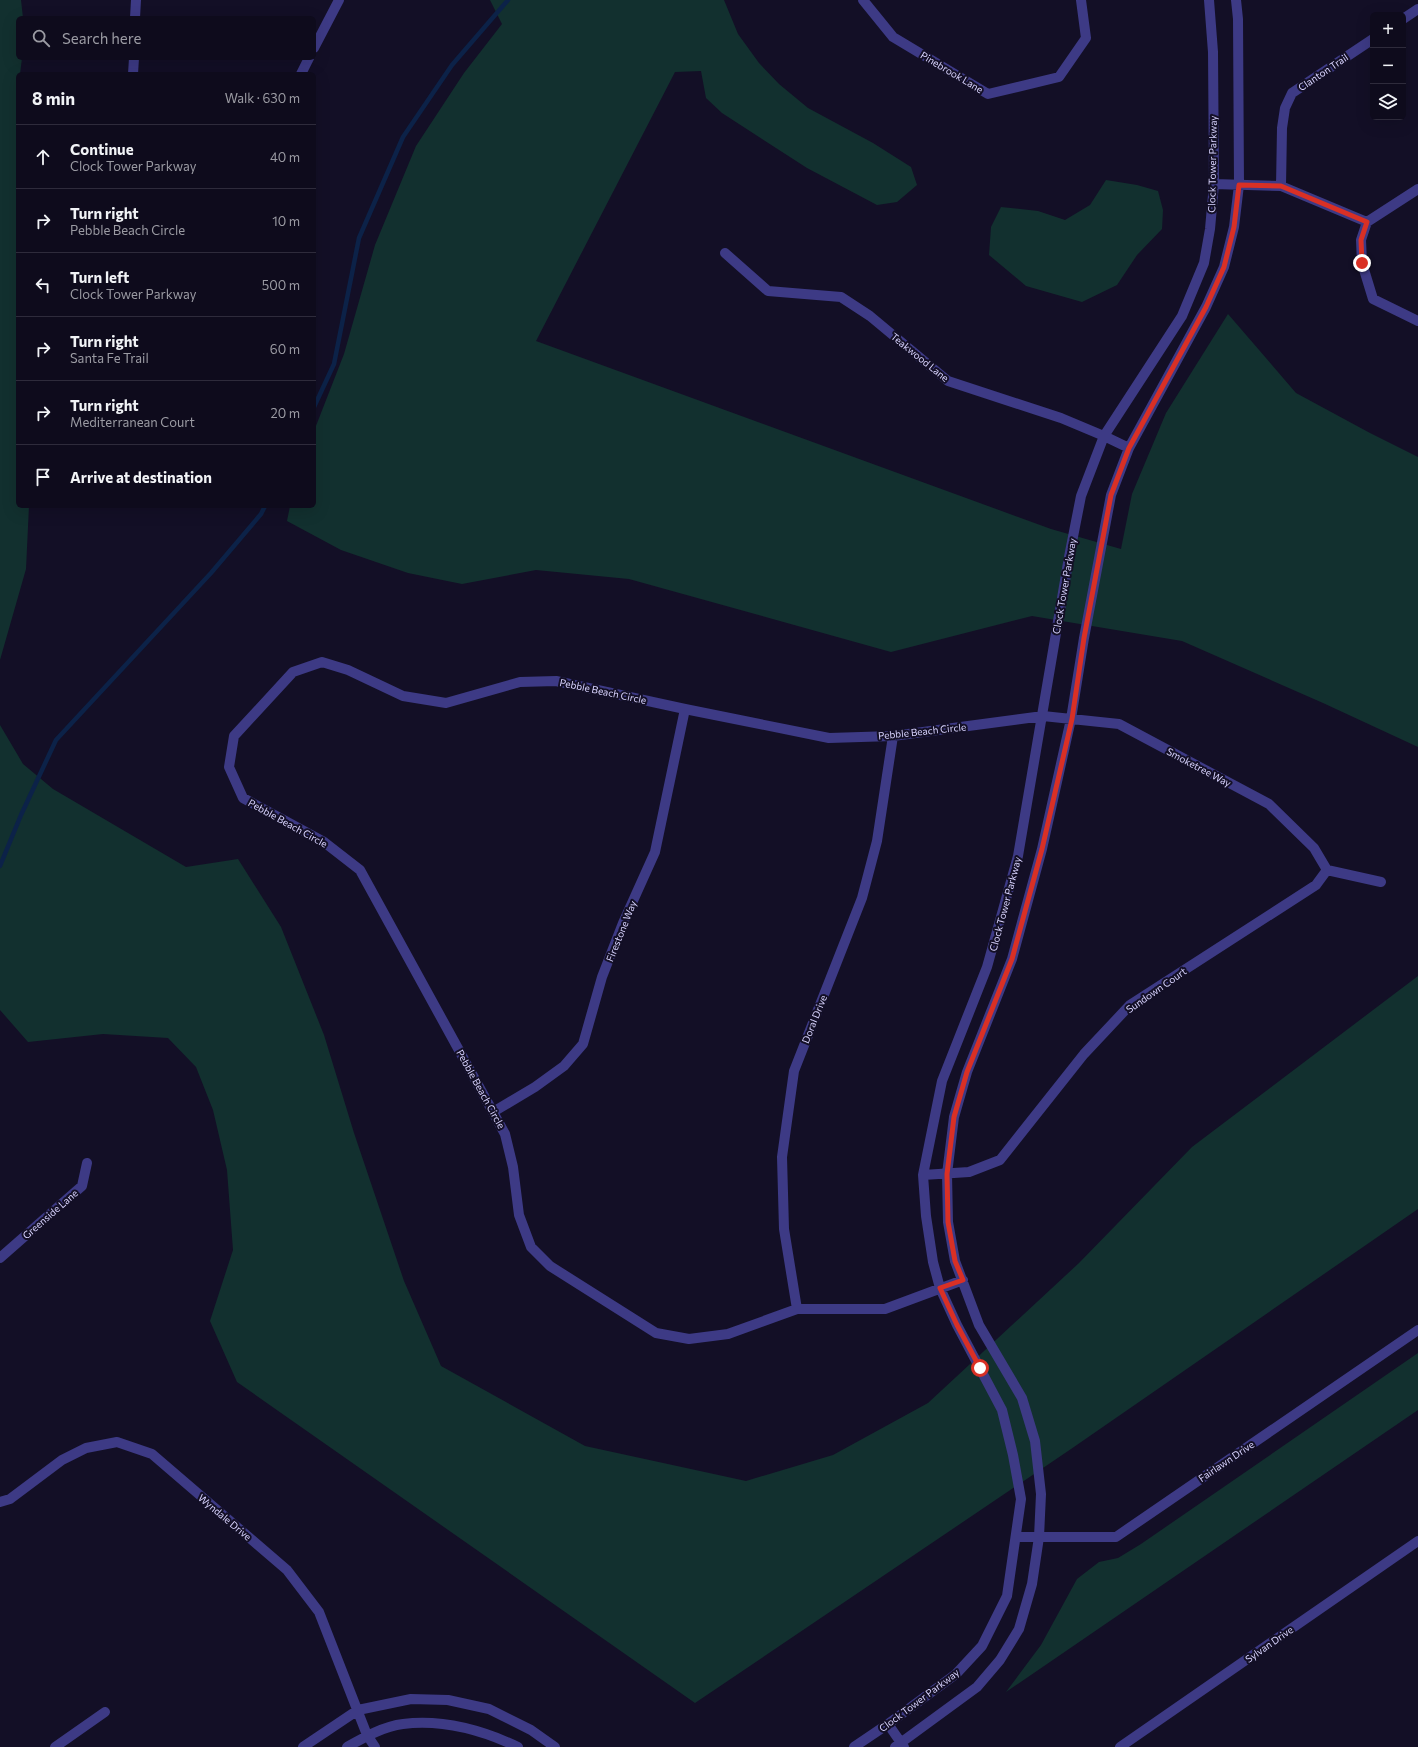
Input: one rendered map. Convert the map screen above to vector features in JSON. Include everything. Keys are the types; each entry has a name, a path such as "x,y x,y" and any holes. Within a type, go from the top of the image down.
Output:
{"street":[{"path":"135,16 136,0"},
{"path":"316,44 339,0"},
{"name":"Pinebrook Lane","path":"863,0 893,36 988,94 1059,77 1086,38 1081,0"},
{"name":"Clock Tower Parkway","path":"854,1747 956,1674 982,1646 1007,1596 1017,1537 1021,1499 1013,1455 1002,1410 957,1325 940,1288 933,1262 926,1216 924,1175 942,1081 988,967 1018,856 1069,557 1081,496 1104,436 1182,316 1204,263 1210,229 1214,184 1213,52 1208,0"},
{"name":"Clock Tower Parkway","path":"900,1746 977,1687 1000,1660 1019,1629 1032,1584 1039,1537 1041,1494 1035,1441 1022,1398 979,1326 955,1261 948,1222 947,1174 954,1117 967,1072 1012,959 1042,849 1072,719 1084,638 1111,495 1129,448 1206,307 1224,267 1234,227 1239,185 1238,19 1236,0"},
{"path":"1406,17 1418,9"},
{"name":"Clanton Trail","path":"1281,186 1282,128 1285,108 1292,93 1370,41"},
{"path":"133,72 134,60"},
{"path":"302,72 308,60"},
{"path":"1214,184 1281,186 1367,222"},
{"path":"1418,189 1367,222 1361,240 1362,263 1373,299 1418,321"},
{"name":"Teakwood Lane","path":"725,253 768,291 841,297 870,316 948,381 1061,418 1129,448"},
{"name":"Pebble Beach Circle","path":"963,1280 885,1310 797,1309 728,1334 688,1339 656,1333 550,1266 531,1247 520,1216 513,1167 505,1134 360,870 324,842 243,798 229,767 234,736 293,672 322,662 348,670 403,696 446,703 520,682 556,681 829,738 893,736 1042,716"},
{"name":"Firestone Way","path":"493,1112 535,1087 564,1066 583,1044 602,976 623,923 655,852 685,709"},
{"name":"Smoketree Way","path":"1042,716 1119,724 1269,804 1314,848 1327,870"},
{"name":"Doral Drive","path":"797,1309 784,1229 782,1157 794,1071 862,898 877,841 893,736"},
{"path":"1327,870 1381,882"},
{"name":"Sundown Court","path":"924,1175 969,1172 1000,1160 1084,1054 1130,1005 1316,885 1327,870"},
{"name":"Greenside Lane","path":"0,1258 82,1186 87,1163"},
{"name":"Fairlawn Drive","path":"1017,1537 1116,1536 1418,1330"},
{"name":"Wyndale Drive","path":"0,1502 10,1498 62,1460 86,1448 117,1442 152,1454 288,1570 319,1612 367,1735 375,1747"},
{"name":"Sylvan Drive","path":"1120,1747 1418,1541"},
{"path":"303,1747 358,1710 411,1699 448,1700 489,1709 531,1730 555,1747"},
{"path":"55,1747 105,1712"},
{"path":"346,1747 367,1735 402,1724 428,1723 458,1726 486,1732 518,1747"},
{"path":"888,1724 900,1746"}],"green space":[{"path":"0,0 21,0 23,16 16,16 16,60 22,60 20,72 16,72 16,508 29,508 26,569 0,660"},
{"path":"490,0 724,0 738,34 759,63 779,84 808,108 873,143 911,167 917,185 897,202 877,205 807,168 722,113 706,98 701,71 675,72 536,341 1051,529 1121,549 1132,494 1166,413 1228,314 1296,393 1418,457 1418,747 1323,703 1182,641 1032,616 891,652 629,579 536,570 462,584 408,573 341,550 287,521 290,508 316,508 316,426 344,354 375,245 416,146 464,73 502,24"},
{"path":"1106,180 1137,185 1158,191 1163,210 1162,229 1137,255 1117,285 1082,302 1026,286 989,255 991,227 1001,207 1038,211 1065,220 1090,205"},
{"path":"0,725 23,764 53,789 186,867 238,859 281,927 324,1035 354,1133 404,1281 441,1366 585,1446 746,1481 833,1455 928,1403 1079,1263 1192,1147 1418,976 1418,1209 1071,1449 695,1703 237,1382 210,1321 233,1250 227,1170 213,1110 196,1067 168,1038 103,1034 28,1042 0,1010"},
{"path":"1418,1353 1418,1410 1006,1692 1041,1645 1077,1579 1099,1562 1118,1558 1141,1544"}],"waterway":[{"path":"316,403 334,364 359,238 403,137 452,65 508,0"},
{"path":"0,866 21,815 56,740 211,573 261,514 264,508"}],"route":[{"path":"980,1368 957,1325 940,1288 963,1280 955,1261 948,1222 947,1174 954,1117 967,1072 1012,959 1042,849 1072,719 1084,638 1111,495 1129,448 1206,307 1224,267 1234,227 1239,185 1281,186 1304,197 1367,222 1361,240 1362,263"}]}
